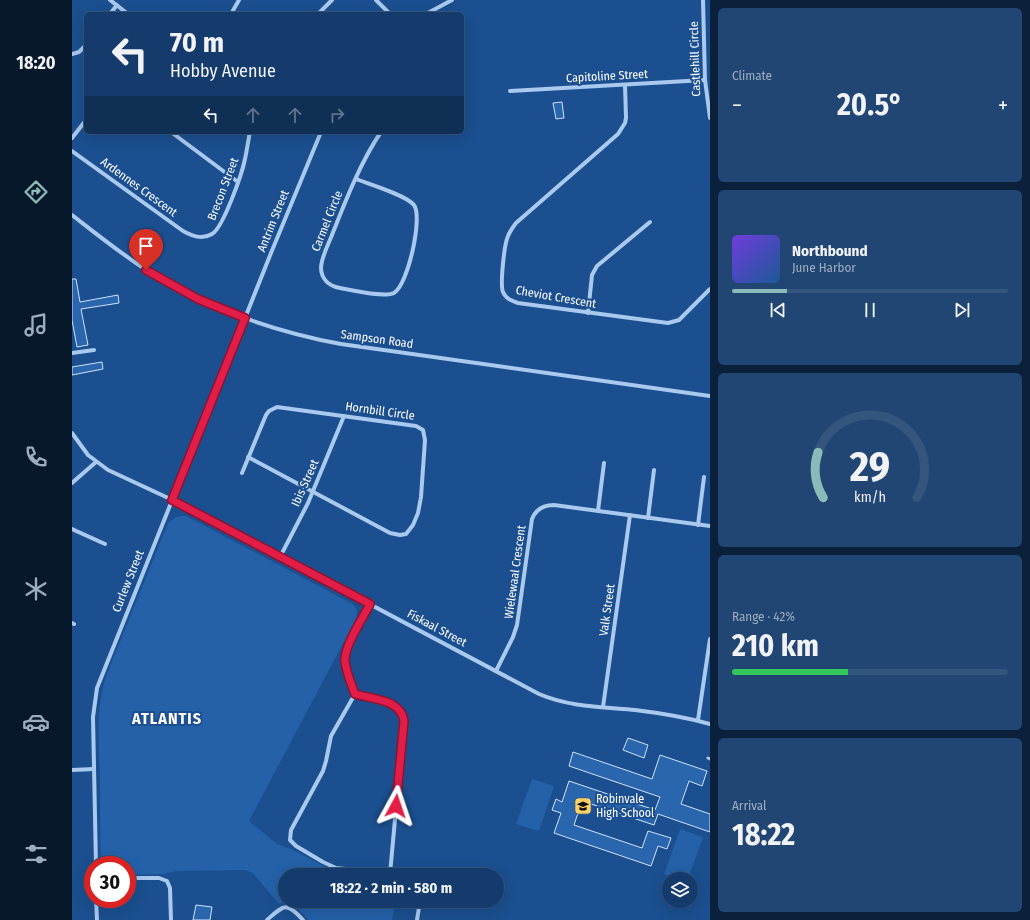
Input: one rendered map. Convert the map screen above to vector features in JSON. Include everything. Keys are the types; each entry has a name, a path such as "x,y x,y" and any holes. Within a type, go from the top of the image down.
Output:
{"street":[{"path":"110,0 126,12"},
{"path":"232,12 239,0"},
{"path":"320,12 332,0"},
{"path":"376,0 388,12"},
{"path":"430,12 452,0"},
{"name":"Castlehill Circle","path":"703,0 705,80 710,118"},
{"path":"112,12 117,5"},
{"path":"72,54 79,52 84,47"},
{"name":"Capitoline Street","path":"510,91 705,80"},
{"name":"Cheviot Crescent","path":"625,85 626,118 618,134 516,223 508,234 505,247 502,283 504,293 511,301 518,303 671,323 682,317 709,292"},
{"path":"72,138 84,123"},
{"path":"175,134 238,182"},
{"name":"Brecon Street","path":"196,236 209,236 220,227 246,158 250,134"},
{"name":"Antrim Street","path":"245,318 319,134"},
{"name":"Carmel Circle","path":"356,179 403,197 411,202 416,210 417,221 412,257 404,281 398,289 388,295 336,288 329,284 322,274 321,267 346,200 356,179 380,134"},
{"name":"Ardennes Crescent","path":"72,151 179,229 196,236"},
{"name":"Sampson Road","path":"72,215 118,250 156,276 198,299 245,318 292,333 342,344 710,396"},
{"path":"588,313 592,274 595,268 650,222"},
{"name":"Curlew Street","path":"96,856 93,717 97,688 245,318"},
{"path":"72,353 94,350"},
{"name":"Hornbill Circle","path":"242,473 248,457 266,415 273,408 284,407 416,426 423,430 425,440 421,497 418,513 409,530 403,534 396,534 386,531 248,457"},
{"name":"Ibis Street","path":"280,557 313,491 344,416"},
{"name":"Fiskaal Street","path":"72,433 81,447 96,462 108,470 172,500 539,694 570,704 659,713 698,720 710,724"},
{"path":"72,483 96,462"},
{"path":"598,511 604,463"},
{"path":"648,518 654,470"},
{"path":"698,525 704,477"},
{"name":"Wielewaal Crescent","path":"496,671 517,626 531,524 534,515 541,508 550,505 710,526"},
{"name":"Valk Street","path":"603,707 630,515"},
{"path":"72,529 105,544"},
{"path":"341,868 330,866 296,846 290,840 291,830 325,766 331,736 355,694 346,667 345,656 370,604"},
{"path":"698,720 710,639"},
{"path":"355,694 389,703 398,709 404,716 391,868"},
{"path":"72,770 94,770"},
{"path":"136,878 159,878 167,881 170,888 171,920"},
{"path":"267,920 279,909 287,907 292,909 303,920"},
{"path":"96,908 96,920"},
{"path":"417,920 419,908"}],"shaded area":[{"path":"186,516 351,603 356,608 356,619 249,821 277,844 291,849 329,868 278,868 278,903 253,873 245,870 176,871 163,874 136,875 136,856 101,856 99,712 103,687 168,523 176,517"},
{"path":"532,779 554,786 539,831 516,824"},
{"path":"680,829 703,837 690,872 665,872"},
{"path":"298,908 394,908 392,920 308,920"}],"building":[{"path":"562,102 564,118 556,119 553,103"},
{"path":"72,279 76,279 80,302 118,295 119,303 81,309 88,345 77,347 72,320"},
{"path":"102,362 103,369 72,375 72,367"},
{"path":"628,738 648,745 644,758 623,750"},
{"path":"573,752 652,779 660,755 707,771 702,786 689,781 681,804 710,814 710,832 658,814 654,825 582,801 574,825 642,848 648,831 671,838 667,849 658,846 651,866 554,833 561,813 552,810 556,799 562,802 569,781 655,810 660,797 569,766"},
{"path":"196,905 212,907 210,920 193,920"}],"place":[{"name":"Robinvale High School","path":"583,806"}],"district":[{"name":"ATLANTIS","path":"167,718"}],"route":[{"path":"146,270 198,299 245,318 172,500 370,604 346,651 345,662 355,694 389,703 395,706 404,716 396,806"}]}
